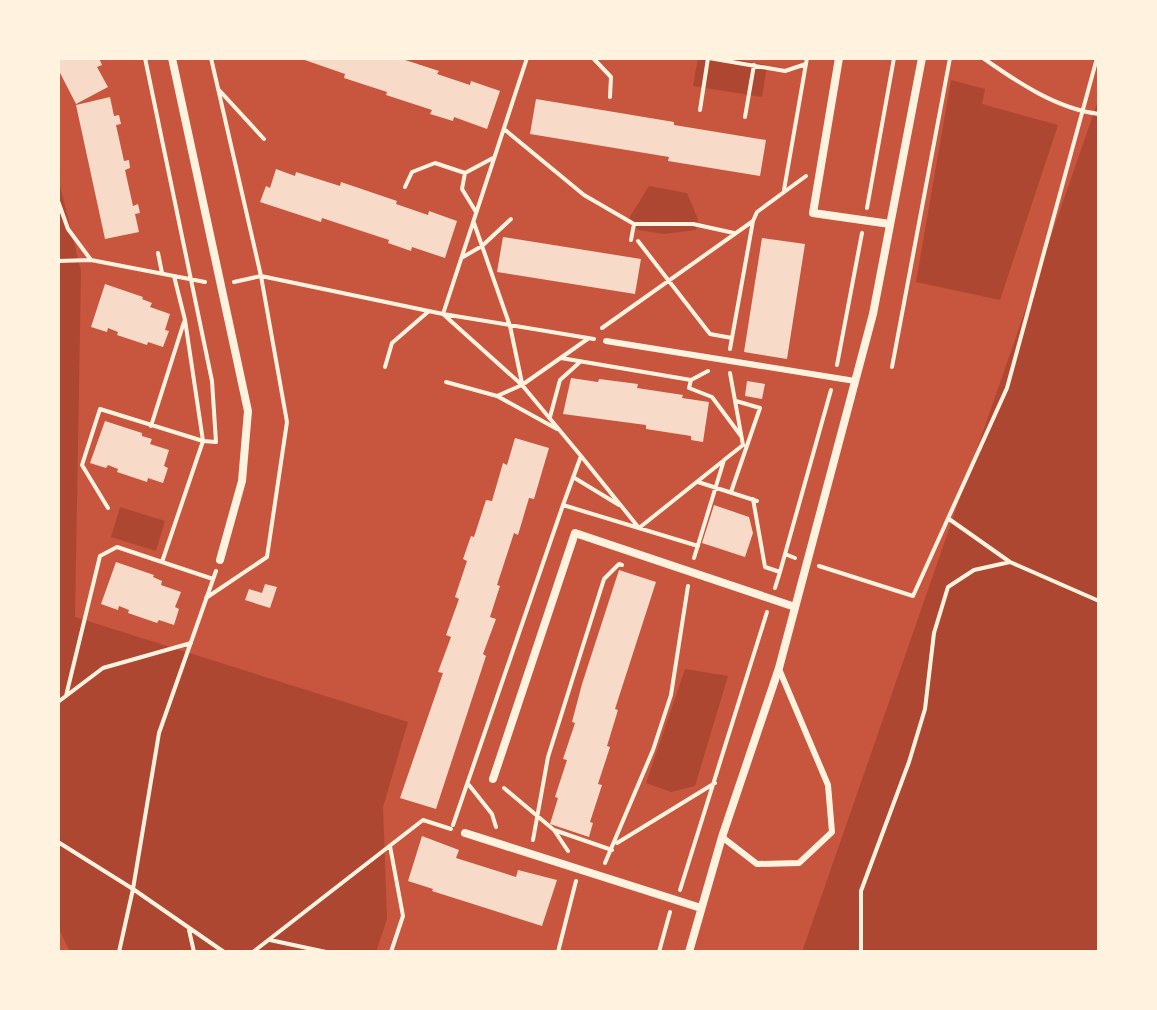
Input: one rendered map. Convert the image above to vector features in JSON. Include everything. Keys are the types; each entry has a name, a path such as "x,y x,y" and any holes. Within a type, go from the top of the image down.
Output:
{"street":[{"path":"172,58 248,411 242,481 220,560"},
{"path":"839,58 813,213 890,224"},
{"path":"689,952 722,837 779,668 873,314 922,58"},
{"path":"493,779 575,533 795,607"},
{"path":"465,833 701,908"}],"lane":[{"path":"606,341 855,381"},
{"path":"722,837 757,864 799,863 832,832 828,785 779,668"}],"path":[{"path":"108,508 82,465 100,409 203,441 216,442 212,381 145,58"},
{"path":"206,598 267,557 287,422 261,276 211,58"},
{"path":"443,314 527,58"},
{"path":"593,58 611,77 610,97"},
{"path":"700,110 708,58 785,71 807,61"},
{"path":"771,599 834,377 894,58"},
{"path":"892,367 950,58"},
{"path":"983,58 1022,85 1083,112 1099,114"},
{"path":"785,554 913,596 1007,388 1097,58"},
{"path":"784,192 807,61"},
{"path":"745,117 754,65"},
{"path":"218,89 264,139"},
{"path":"504,129 584,195 634,224 693,224 736,233"},
{"path":"405,187 412,172 435,163 465,173 495,157"},
{"path":"745,446 728,360 753,221 757,212 821,165"},
{"path":"465,173 462,189 476,213"},
{"path":"58,201 68,229 91,260"},
{"path":"461,258 482,246 511,219"},
{"path":"497,396 522,385 753,221"},
{"path":"473,222 510,326 522,385"},
{"path":"631,240 634,224"},
{"path":"638,241 710,334 732,338"},
{"path":"158,253 162,273"},
{"path":"58,261 91,260 220,285 261,276 443,314 606,341"},
{"path":"162,562 203,441 185,320 174,276"},
{"path":"385,367 392,343 429,311"},
{"path":"443,314 522,385 639,528"},
{"path":"151,426 185,320"},
{"path":"560,358 691,380 728,360"},
{"path":"549,418 560,380 580,362"},
{"path":"691,380 689,388 712,397 742,438"},
{"path":"446,382 497,396 559,430"},
{"path":"731,492 760,408 735,400"},
{"path":"639,528 745,446"},
{"path":"253,952 423,820 451,829 581,456"},
{"path":"690,572 724,460"},
{"path":"573,477 622,508"},
{"path":"697,481 755,500 765,567 780,572"},
{"path":"563,505 698,546"},
{"path":"949,519 1010,562 1099,601"},
{"path":"66,696 100,556 117,547 213,579"},
{"path":"119,952 133,889 159,733 220,560"},
{"path":"861,952 861,891 909,762 925,709 934,633 948,587 974,570 1010,562"},
{"path":"528,853 537,828 548,757 604,579 619,564 633,568"},
{"path":"675,581 702,590"},
{"path":"599,876 653,750 671,695 688,585"},
{"path":"659,952 768,610 754,606"},
{"path":"58,702 103,668 191,643"},
{"path":"554,830 613,847 715,783"},
{"path":"468,784 492,814 500,845"},
{"path":"58,842 224,952"},
{"path":"390,845 403,916 391,952"},
{"path":"188,928 194,952"},
{"path":"269,939 326,952"}],"shaded area":[{"path":"698,58 728,58 767,65 762,97 693,86"},
{"path":"951,80 985,89 982,104 1058,125 1000,300 916,282"},
{"path":"1099,98 1099,952 802,952"},
{"path":"58,177 81,271 75,617 408,722 383,807 387,919 376,952 70,952 58,927"},
{"path":"649,186 687,193 698,219 696,230 664,234 638,230 629,218"},
{"path":"120,507 165,521 156,551 111,537"},
{"path":"685,669 728,676 695,786 671,792 646,783"}],"building":[{"path":"58,58 99,58 102,65 97,67 108,87 76,104 58,69"},
{"path":"299,58 399,58 470,85 471,81 500,91 487,129 454,117 453,121 430,114 432,110 386,95 387,92 344,78 345,74"},
{"path":"110,97 114,116 119,115 121,124 116,125 124,161 129,160 130,168 125,170 133,206 138,204 140,213 135,214 139,232 105,239 76,105"},
{"path":"536,99 766,140 760,176 530,134"},
{"path":"276,169 340,186 341,182 428,215 429,211 457,221 445,258 412,247 411,251 388,243 389,240 322,218 321,222 260,202 266,186 270,188"},
{"path":"503,237 641,259 635,294 497,272"},
{"path":"762,238 805,244 787,359 744,352"},
{"path":"105,284 143,297 152,303 150,307 170,314 165,330 169,331 163,347 117,335 118,332 108,328 107,332 91,327"},
{"path":"571,378 638,384 637,388 709,402 703,442 691,440 691,436 646,429 646,425 563,414"},
{"path":"747,381 765,384 762,399 745,396"},
{"path":"105,421 142,433 142,436 152,439 150,444 169,450 163,483 148,478 147,482 117,472 118,469 108,465 106,468 90,463"},
{"path":"515,438 549,448 534,499 529,498 518,535 514,533 497,585 500,586 490,617 496,619 483,654 486,656 436,809 400,798 443,673 438,672 451,637 446,635 459,599 455,597 467,561 463,559 486,500 492,501 503,463 507,465"},
{"path":"714,505 749,517 753,533 745,557 702,543"},
{"path":"116,562 154,575 162,581 161,585 181,592 175,607 179,609 174,625 128,613 129,610 119,606 118,610 101,604"},
{"path":"619,570 656,582 615,709 618,710 598,784 602,785 590,822 593,823 589,837 550,824 582,684"},
{"path":"265,584 277,587 270,608 245,600 249,589 262,593"},
{"path":"422,836 459,850 456,858 516,877 518,870 557,880 542,926 408,881"}]}
